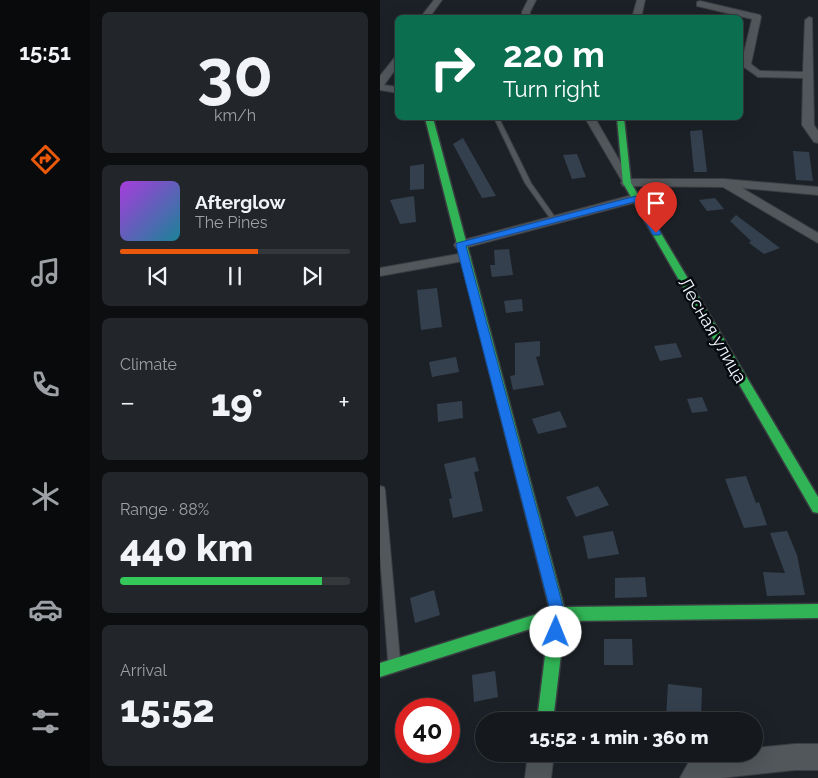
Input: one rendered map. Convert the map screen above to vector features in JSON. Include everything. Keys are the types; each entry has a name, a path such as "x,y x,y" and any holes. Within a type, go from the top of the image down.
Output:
{"street":[{"path":"426,15 438,0"},
{"path":"526,15 532,0"},
{"path":"637,15 641,0"},
{"path":"700,4 757,17 746,65 758,74 808,75"},
{"path":"809,20 808,125 818,140"},
{"path":"380,83 395,63"},
{"path":"380,87 395,90"},
{"path":"430,120 462,251 558,614 546,712"},
{"path":"591,120 626,180 724,184 818,191"},
{"name":"Лесная улица","path":"620,120 626,180 818,508"},
{"path":"724,184 818,239"},
{"path":"380,272 462,251 554,220 636,198"},
{"path":"380,670 558,614 818,611"},
{"path":"693,778 700,768 795,757 818,757"},
{"path":"538,778 540,762"}],"lane":[{"path":"497,120 528,183 554,220"},
{"path":"380,490 395,665"}],"building":[{"path":"702,130 707,172 694,172 690,131"},
{"path":"463,138 496,196 482,198 453,144"},
{"path":"793,151 809,152 813,181 796,180"},
{"path":"577,154 586,177 572,179 563,155"},
{"path":"424,164 424,189 410,190 410,166"},
{"path":"414,196 416,222 400,224 390,200"},
{"path":"715,198 724,209 707,211 699,200"},
{"path":"736,215 780,248 764,254 749,243 751,241 730,221"},
{"path":"509,249 513,275 492,277 490,265 495,265 494,250"},
{"path":"437,288 442,327 421,330 417,290"},
{"path":"522,299 523,311 506,313 504,301"},
{"path":"540,341 540,356 536,357 544,385 513,390 510,376 515,375 515,343"},
{"path":"676,343 682,357 660,361 654,346"},
{"path":"456,357 459,372 432,377 429,362"},
{"path":"702,397 708,411 692,413 687,399"},
{"path":"462,401 463,418 438,422 437,404"},
{"path":"560,411 567,427 538,434 532,419"},
{"path":"475,457 479,471 474,472 483,511 453,518 449,499 452,498 444,464"},
{"path":"746,476 756,503 759,502 767,525 744,528 725,479"},
{"path":"598,486 609,505 576,517 566,497"},
{"path":"613,531 619,554 588,559 583,536"},
{"path":"787,531 797,555 805,595 767,596 763,572 785,573 770,533"},
{"path":"645,577 647,597 615,598 615,578"},
{"path":"434,590 440,615 415,623 410,598"},
{"path":"604,639 632,639 633,665 604,665"},
{"path":"495,671 498,697 474,702 472,675"},
{"path":"668,684 702,688 701,712 666,712"}],"traffic: fast":[{"path":"430,120 558,614 546,712"},
{"path":"620,120 627,183 818,508"},
{"path":"380,670 558,614 818,611"}],"route":[{"path":"556,632 558,614 461,245 636,198 656,233"}]}
